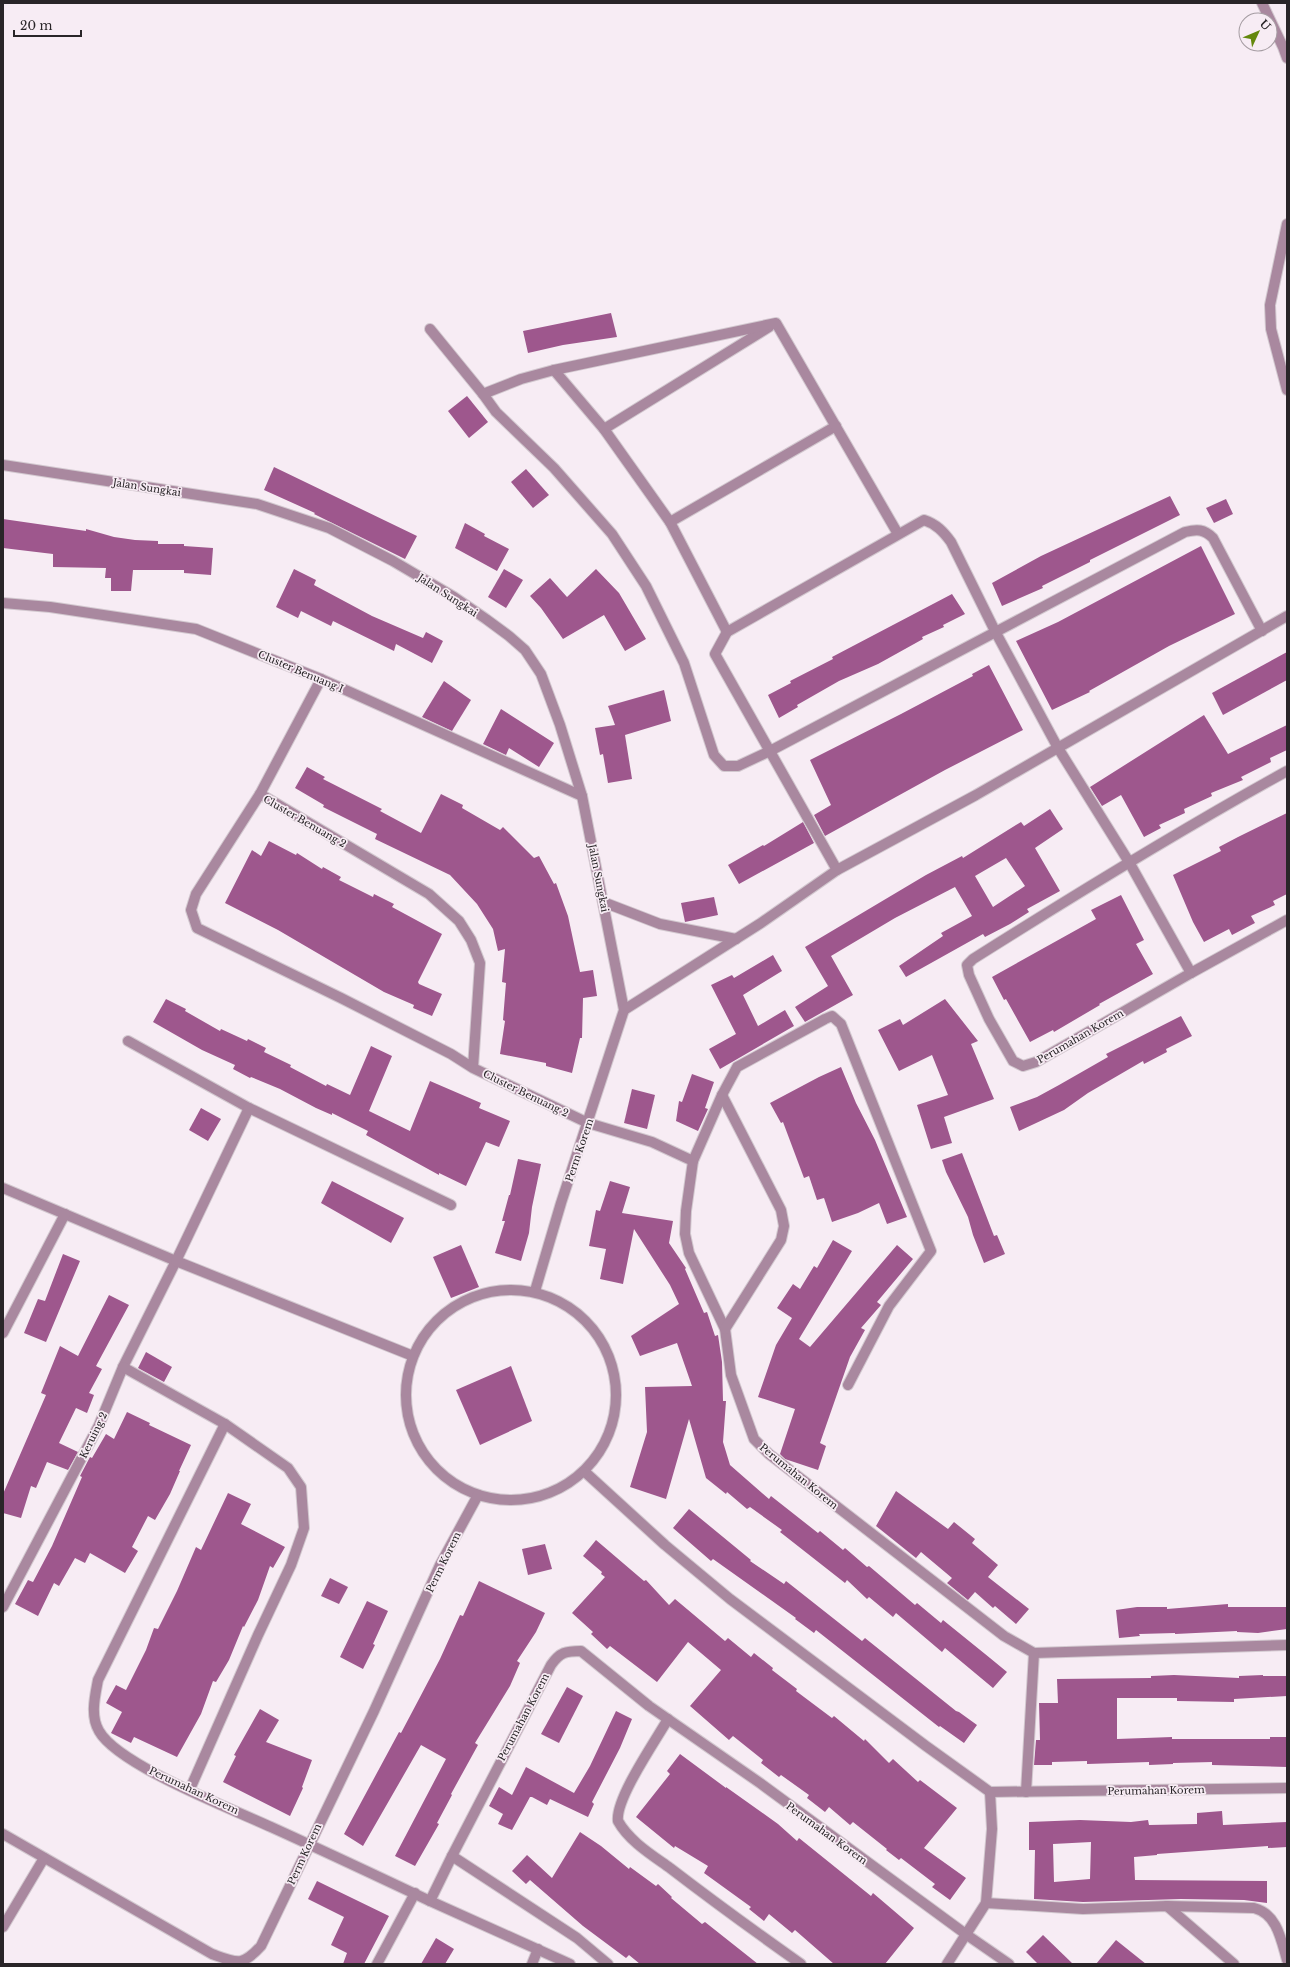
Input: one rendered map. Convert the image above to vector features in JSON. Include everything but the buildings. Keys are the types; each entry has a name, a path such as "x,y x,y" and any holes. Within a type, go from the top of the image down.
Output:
{"street":[{"path":"1262,3 1283,46 1287,58"},
{"path":"1287,224 1270,305 1270,329 1287,390"},
{"path":"483,394 521,379 554,370 776,323"},
{"path":"776,323 898,534"},
{"path":"604,430 776,323"},
{"path":"430,329 496,412 554,468 612,534 642,579 684,663 714,755 724,766 738,766 770,751 995,631 1185,532 1195,529 1205,531 1213,538 1262,631"},
{"path":"554,370 604,430 670,522 727,632"},
{"path":"670,522 836,426"},
{"name":"Jalan Sungkai","path":"3,465 257,504 329,528 393,561 454,597 509,636 525,650 541,674 560,725 582,796 624,1010"},
{"path":"837,870 715,654 727,632 924,520 932,523 942,530 951,542 995,631 1058,748 1129,862 1191,973 1287,920"},
{"name":"Cluster Benuang I","path":"3,603 50,607 196,629 321,679 582,796"},
{"path":"624,1010 736,940 837,870 976,795 1287,616"},
{"path":"260,794 321,679"},
{"name":"Perumahan Korem","path":"1191,973 1036,1062 1023,1066 1013,1061 989,1019 969,975 967,965 973,959 1129,862 1216,810 1287,771"},
{"name":"Cluster Benuang 2","path":"473,1068 480,963 471,940 459,921 429,894 260,794 196,894 192,910 197,928 451,1054 473,1068 588,1123"},
{"path":"603,902 660,924 736,940"},
{"name":"Perm Korem","path":"534,1291 624,1010"},
{"name":"Perumahan Korem","path":"848,1385 889,1306 931,1251 841,1024 832,1016 825,1018 737,1067 722,1095 693,1161 686,1211 685,1234 689,1253 724,1329 731,1375 754,1439 769,1454 1004,1636 1034,1653"},
{"path":"128,1041 249,1108 451,1205"},
{"path":"722,1095 781,1210 784,1226 781,1240 724,1329"},
{"name":"Keruing 2","path":"3,1607 99,1425 123,1367 176,1261 249,1108"},
{"path":"588,1123 652,1142 693,1161"},
{"path":"3,1188 176,1261 413,1356"},
{"path":"3,1333 65,1214"},
{"path":"497,1290 534,1291 570,1306 597,1333 614,1367 617,1405 607,1441 585,1472 553,1493 516,1501 478,1495 447,1479 424,1454 410,1423 406,1389 413,1356 432,1324 462,1301 497,1290"},
{"path":"123,1367 225,1424 288,1468 301,1487 304,1528 291,1565 258,1635 190,1789"},
{"name":"Perumahan Korem","path":"225,1424 98,1680 94,1702 94,1716 98,1730 110,1744 154,1774 190,1789 430,1901 570,1964"},
{"path":"585,1472 665,1545 730,1599 926,1746 990,1792 992,1829 986,1903 967,1935 947,1964"},
{"name":"Perm Korem","path":"3,1834 212,1954 237,1963 249,1960 260,1946 308,1844 374,1711 440,1565 478,1495"},
{"path":"1026,1792 1034,1653 1287,1644"},
{"name":"Perumahan Korem","path":"430,1901 507,1747 557,1657 568,1651 581,1651 668,1719 760,1783 967,1935 1010,1964"},
{"path":"668,1719 619,1808 618,1821 621,1827 651,1854 726,1912 801,1964"},
{"name":"Perumahan Korem","path":"990,1792 1287,1788"},
{"path":"452,1856 577,1938 608,1964"},
{"path":"3,1927 44,1858"},
{"path":"377,1964 414,1893"},
{"path":"986,1903 1083,1909 1167,1906 1254,1908 1262,1910 1269,1916 1277,1927 1287,1960"},
{"path":"1167,1906 1234,1964"},
{"path":"532,1964 538,1949"}]}
